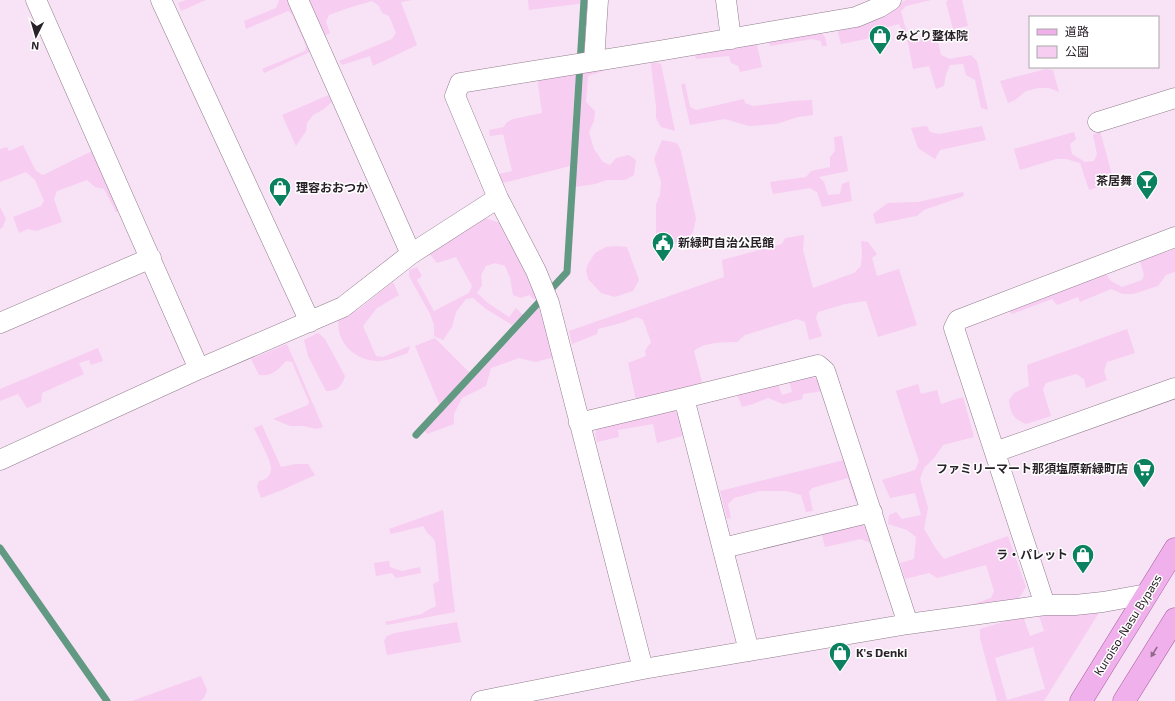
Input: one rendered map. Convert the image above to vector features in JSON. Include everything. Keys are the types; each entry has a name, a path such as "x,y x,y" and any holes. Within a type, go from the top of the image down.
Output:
{"main road":[{"name":"Kuroiso-Nasu Bypass","path":"1081,701 1175,550"},
{"path":"1124,701 1175,619"}],"street":[{"path":"36,0 199,369"},
{"path":"161,0 310,322"},
{"path":"298,0 410,254"},
{"path":"594,61 598,0"},
{"path":"726,0 731,39"},
{"path":"643,669 548,303 536,271 498,198 455,96 460,83 856,17 864,6 880,7 892,0"},
{"path":"1098,122 1175,98"},
{"path":"0,460 199,369 343,307 410,254 498,198"},
{"path":"1046,605 954,328 958,320 1175,238"},
{"path":"0,323 151,258"},
{"path":"579,423 818,365 825,371 908,624"},
{"path":"995,452 1175,388"},
{"path":"684,398 750,651"},
{"path":"723,548 872,512"},
{"path":"481,701 643,669 908,624 1046,605 1075,605 1103,602 1147,594"}],"green space":[{"path":"186,0 206,0 181,11 178,3"},
{"path":"279,0 291,0 312,51 264,73 262,69 305,51 306,46 292,14 288,11 246,29 244,21 276,8"},
{"path":"306,0 412,0 401,2 417,45 373,66 370,56 342,65 339,61 392,39 396,33 389,16 382,13 379,6 372,1 348,8 329,15 326,22 330,33 322,37"},
{"path":"528,0 586,0 585,3 529,10"},
{"path":"906,0 931,0 906,6 901,11 908,37 913,41 937,37 941,55 950,59 971,55 977,61 988,110 981,108 975,80 966,75 963,64 950,65 946,74 944,86 936,89 929,66 913,69 908,43 899,24 875,30 876,37 841,44 838,33 842,26 878,17"},
{"path":"948,0 962,0 968,26 953,29 946,2"},
{"path":"818,30 825,37 827,46 822,46 821,41 812,39 770,46 769,38"},
{"path":"756,41 762,67 740,72 738,66 731,63 729,56 696,59 694,52"},
{"path":"654,62 661,64 675,131 661,127 656,118 651,64"},
{"path":"612,68 588,76 586,102 595,111 594,121 589,132 594,149 603,162 610,165 616,158 629,155 636,160 634,175 625,180 607,180 595,184 575,187 584,70"},
{"path":"1046,69 1053,70 1059,92 1049,88 1038,88 1026,91 1015,100 1008,103 1000,81"},
{"path":"576,71 570,166 503,183 499,174 512,171 503,134 490,136 489,130 504,127 506,123 513,119 542,113 537,76"},
{"path":"685,83 690,107 696,110 744,99 745,103 753,106 812,100 813,115 798,117 776,124 749,126 725,119 690,125 681,85"},
{"path":"331,94 334,100 324,109 313,115 307,123 306,131 296,146 282,115"},
{"path":"927,126 930,132 939,134 982,126 986,140 940,150 935,159 918,148 911,128"},
{"path":"1100,131 1114,182 1089,190 1080,163 1066,159 1056,159 1020,170 1014,149 1074,132 1076,139 1070,144 1072,154 1085,162 1094,161 1097,154 1093,135"},
{"path":"842,136 848,171 819,177 824,182 828,195 840,194 842,184 849,181 852,201 822,207 817,192 810,188 773,194 770,182 806,177 811,171 830,167 830,157 835,151 834,137"},
{"path":"662,140 677,143 681,151 696,219 693,232 685,242 669,243 656,235 656,204 660,195 661,182 654,159"},
{"path":"23,145 36,171 43,175 94,150 122,211 116,212 104,189 95,187 87,180 57,191 54,199 62,222 36,231 28,229 19,233 13,217 41,206 44,201 35,180 26,172 0,182 0,149 7,147 9,151"},
{"path":"963,192 964,196 924,210 917,216 876,224 873,214 888,203 918,202"},
{"path":"0,207 6,219 2,228 0,229"},
{"path":"482,217 500,223 538,298 535,300 529,295 521,298 513,295 510,278 505,266 495,263 486,266 481,275 482,285 477,293 488,303 509,317 516,308 523,315 512,325 486,309 473,298 466,299 456,312 452,327 443,340 434,336 434,325 430,314 409,276 409,270 417,267 422,276 417,280 434,311 469,293 472,286 456,257 437,263 428,252"},
{"path":"804,235 803,250 813,288 854,273 861,266 861,241 868,242 877,254 872,258 877,276 899,269 917,325 878,337 866,301 845,304 818,312 816,318 822,336 809,340 805,322 797,319 745,335 737,342 714,343 698,348 694,351 702,382 696,385 636,400 628,363 646,356 645,351 651,342 643,320 637,317 598,329 597,334 572,344 569,331 724,277 722,260 782,244 785,238"},
{"path":"606,247 627,247 639,280 633,291 615,297 601,293 588,279 586,270 595,253"},
{"path":"1175,249 1175,272 1166,275 1158,286 1133,294 1123,294 1111,289 1080,302 1078,297 1057,305 1052,299 1012,314 1009,311 1106,274 1111,281 1122,287 1142,280 1144,275 1140,261"},
{"path":"393,282 399,295 377,308 363,326 376,356 383,357 410,346 408,353 382,361 365,359 353,353 344,343 339,331 338,321 359,309"},
{"path":"542,305 554,357 536,362 519,358 491,368 486,386 462,398 454,414 454,424 427,434 424,430"},
{"path":"1127,329 1135,353 1107,362 1104,371 1107,380 1086,388 1084,379 1076,374 1046,383 1043,390 1051,416 1026,424 1015,418 1009,400 1014,393 1029,386 1027,365"},
{"path":"318,333 325,339 345,376 340,386 333,390 326,391 308,356 304,340"},
{"path":"435,338 469,372 440,406 415,346"},
{"path":"287,344 323,427 316,429 304,426 290,426 273,419 308,405 309,402 292,362 286,361 271,374 259,375 251,359"},
{"path":"98,348 103,361 91,365 89,360 79,363 84,374 42,393 41,402 27,408 18,394 0,401 0,389"},
{"path":"810,376 819,381 823,391 803,394 802,399 783,404 768,398 742,407 737,394 778,384 782,395 792,392 789,381"},
{"path":"918,384 921,394 937,390 941,404 963,397 974,437 943,445 935,457 924,468 920,479 928,508 924,529 944,559 1008,536 1026,587 1018,600 977,606 974,604 991,598 994,591 986,565 937,578 929,573 905,579 900,563 914,559 916,537 907,530 888,524 889,515 896,512 902,519 921,515 915,493 890,498 882,480 915,470 919,461 896,391"},
{"path":"673,410 680,415 686,435 657,443 653,424 618,430 619,437 597,442 595,434 597,428"},
{"path":"262,425 281,467 296,464 308,464 315,475 261,498 257,487 259,481 268,477 271,469 267,455 254,428"},
{"path":"848,459 858,497 856,503 848,478 812,488 809,492 813,511 806,512 801,495 786,491 760,491 734,498 728,504 731,518 727,519 720,491"},
{"path":"443,510 455,612 387,625 385,622 422,614 436,606 433,584 439,581 435,541 426,531 424,526 391,534 389,529"},
{"path":"856,523 870,529 882,561 876,563 871,543 861,539 825,547 821,531"},
{"path":"389,561 390,567 402,571 420,567 421,573 396,578 392,573 376,576 374,563"},
{"path":"1100,611 1044,701 997,701 980,638 980,629 1023,616 1030,636 1044,631 1038,613","holes":["1033,647 1045,689 1007,700 995,658"]},
{"path":"457,622 461,642 387,655 384,641 387,636 395,633"},
{"path":"201,676 207,690 204,698 200,701 132,701"}],"waterway":[{"path":"416,435 567,272 584,0"},
{"path":"0,548 107,701"}],"place":[{"name":"みどり整体院","path":"880,56"},
{"name":"茶居舞","path":"1147,200"},
{"name":"理容おおつか","path":"280,208"},
{"name":"新緑町自治公民館","path":"663,262"},
{"name":"ファミリーマート那須塩原新緑町店","path":"1144,488"},
{"name":"ラ・パレット","path":"1083,574"},
{"name":"K's Denki","path":"840,672"}]}
